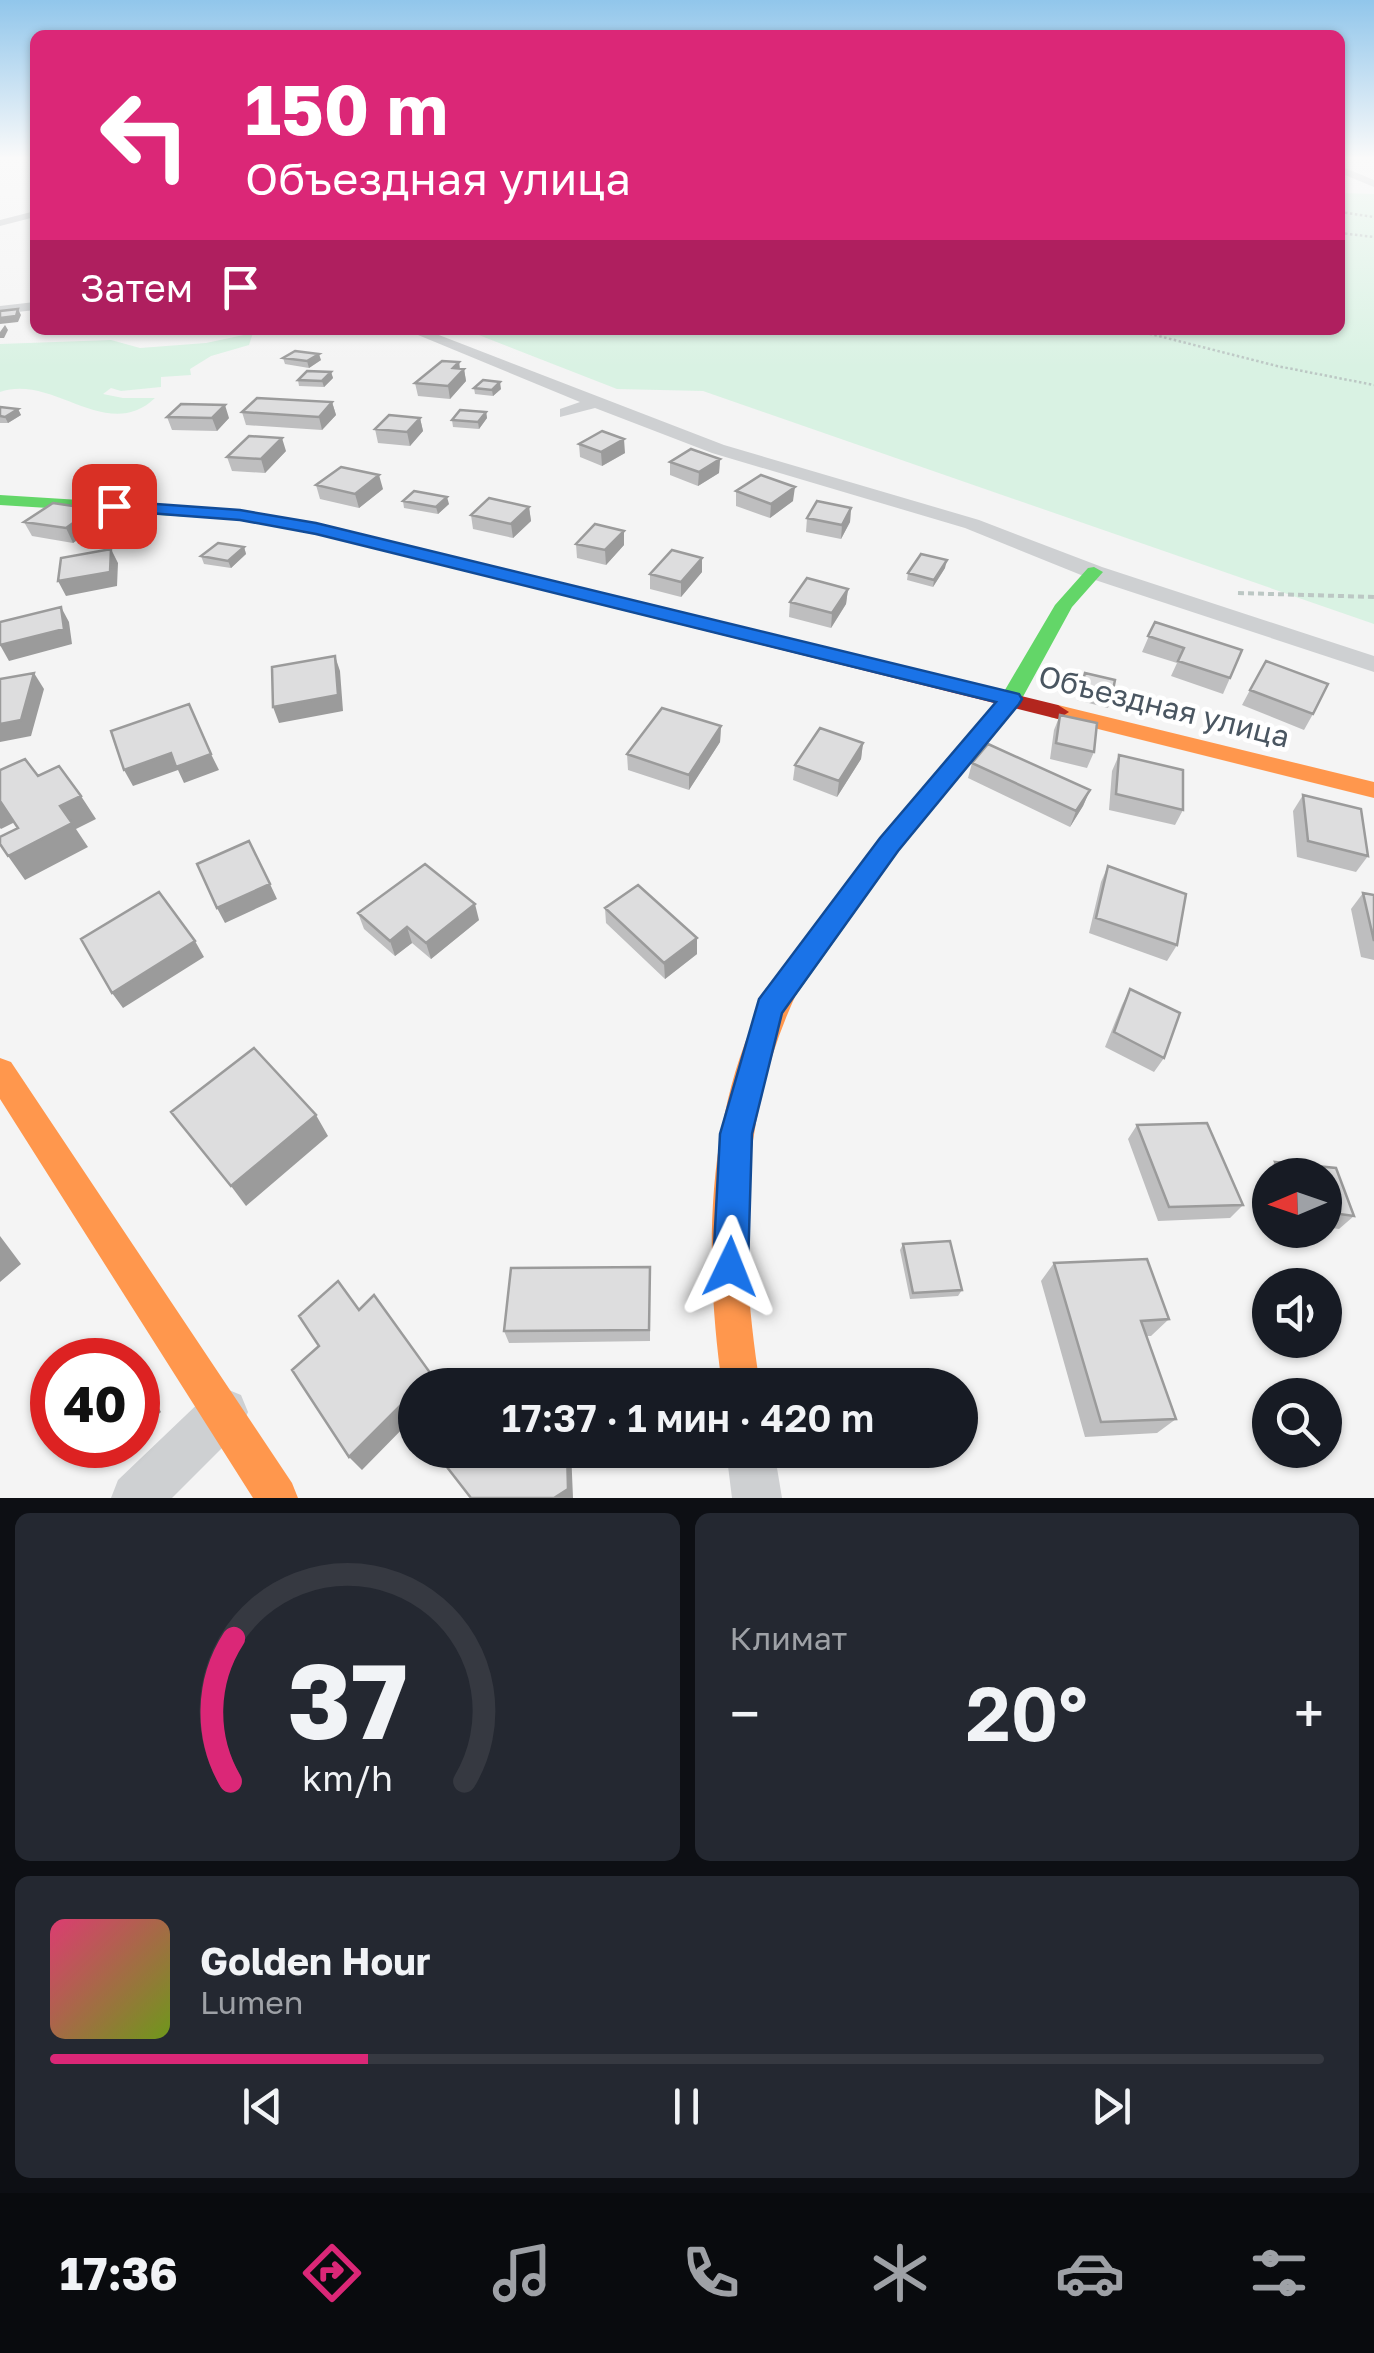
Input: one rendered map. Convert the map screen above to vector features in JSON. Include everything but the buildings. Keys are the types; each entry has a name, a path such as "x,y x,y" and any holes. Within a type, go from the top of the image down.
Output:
{"street":[{"path":"0,310 30,307"},
{"path":"426,335 718,449 972,524 1094,572 1374,664"},
{"path":"566,413 596,402"},
{"name":"Объездная улица","path":"0,500 240,515 316,528 1374,790"},
{"path":"739,1368 729,1300 736,1134 769,1008 889,845 1011,699 1064,604 1094,572"},
{"path":"0,1072 277,1498"},
{"path":"136,1498 224,1412"},
{"path":"753,1468 757,1498"}],"path":[{"path":"1345,234 1374,237"},
{"path":"1154,335 1374,385"},
{"path":"1230,592 1262,597 1374,598"}],"green space":[{"path":"1345,227 1374,227 1374,624 703,391 617,389 479,335 1345,335"},
{"path":"252,335 249,345 211,356 190,369 191,375 161,377 161,387 121,391 111,388 103,394 155,398 137,410 118,414 40,391 0,392 0,344 111,340 140,348"}],"traffic: fast":[{"path":"0,500 240,515 316,529 681,619"},
{"path":"786,986 889,845 1011,699 1064,605 1094,572"}],"traffic: slow":[{"path":"1058,712 1374,790"},
{"path":"738,1368 729,1301 732,1182 756,1051 786,986"},
{"path":"0,1072 277,1498"}],"traffic: jam":[{"path":"681,619 1058,712"}],"route":[{"path":"114,506 240,515 316,528 1011,699 889,845 769,1008 736,1134 730,1267"}]}
